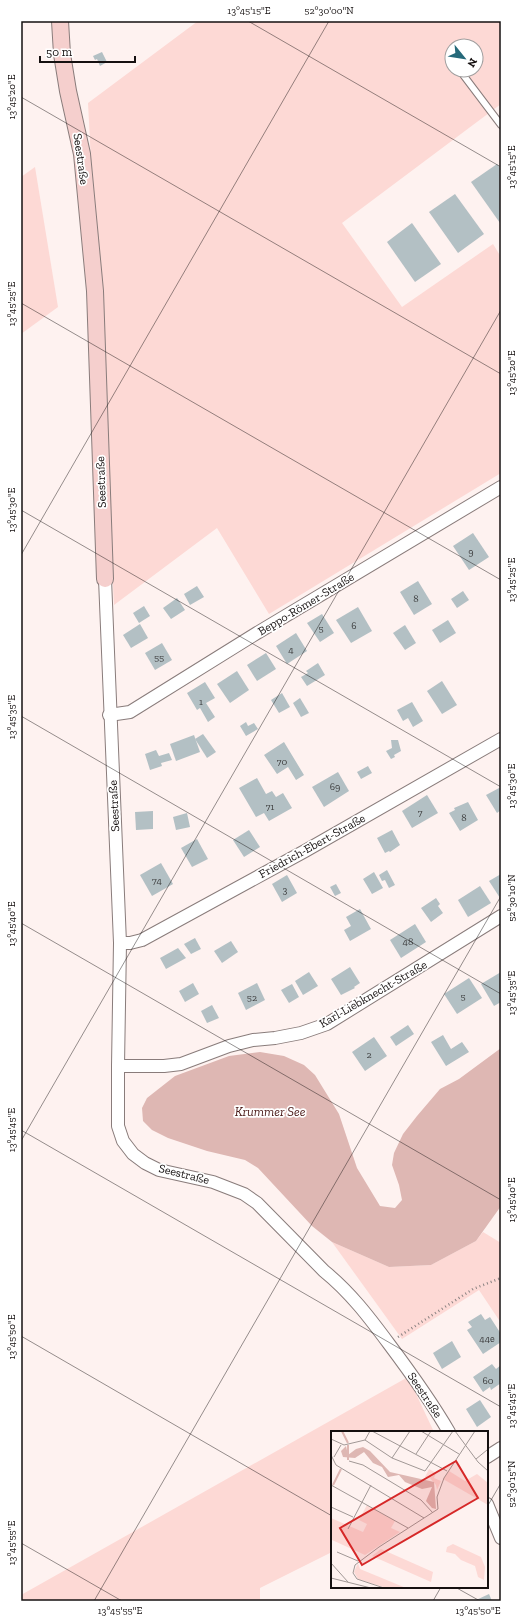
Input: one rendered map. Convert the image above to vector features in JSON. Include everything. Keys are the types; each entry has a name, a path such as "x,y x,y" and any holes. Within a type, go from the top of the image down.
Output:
{"street":[{"name":"Seestraße","path":"60,21 62,54 68,91 82,154 95,291 109,715 120,943 118,1126 122,1141 133,1154 145,1163 160,1170 228,1186 257,1203 324,1271 336,1280 356,1300 422,1389 448,1431"},
{"name":"Beppo-Römer-Straße","path":"109,715 130,712 257,633 501,487"},
{"name":"Friedrich-Ebert-Straße","path":"120,943 130,943 142,940 305,851 501,739"},
{"name":"Karl-Liebknecht-Straße","path":"118,1066 164,1066 181,1064 229,1046 253,1040 301,1033 327,1024 501,916"},
{"path":"488,1456 501,1448"},
{"path":"488,1506 501,1538"}],"lane":[{"path":"466,78 501,125"}],"path":[{"path":"398,1337 473,1289 501,1278"}],"shaded area":[{"path":"198,21 501,21 501,104 342,223 402,307 493,244 501,257 501,473 269,614 217,528 114,605 88,103"},
{"path":"35,167 58,307 21,334 21,177"},
{"path":"483,1232 501,1243 501,1323 479,1290 402,1339 332,1242 389,1267 431,1265 476,1241"},
{"path":"408,1377 434,1431 331,1431 331,1552 260,1588 260,1601 21,1601 21,1595"}],"water":[{"name":"Krummer See","path":"501,1048 501,1206 476,1241 431,1265 389,1267 332,1242 312,1226 258,1168 245,1160 207,1151 168,1138 152,1130 143,1121 142,1108 147,1098 175,1076 229,1056 260,1052 284,1056 304,1065 315,1075 339,1114 357,1168 380,1206 395,1208 402,1200 399,1185 392,1165 394,1153 403,1134 440,1089 459,1079"}],"building":[{"path":"102,52 107,62 100,66 97,59 95,60 93,56"},
{"path":"497,164 501,169 500,223 471,182"},
{"path":"455,194 484,234 458,253 429,212"},
{"path":"412,223 441,264 415,282 387,242"},
{"path":"473,533 489,557 469,570 453,546"},
{"path":"418,581 432,604 414,615 400,592"},
{"path":"197,586 204,597 190,605 184,594"},
{"path":"463,591 469,600 457,608 451,599"},
{"path":"177,598 185,610 171,619 163,608"},
{"path":"144,606 150,616 139,623 133,613"},
{"path":"358,607 372,631 351,643 336,620"},
{"path":"322,614 334,633 320,642 307,623"},
{"path":"448,620 456,633 440,643 432,630"},
{"path":"140,624 148,638 131,648 123,635"},
{"path":"405,625 416,643 405,650 393,633"},
{"path":"296,633 307,651 287,664 276,646"},
{"path":"162,643 172,660 155,670 145,653"},
{"path":"266,653 276,669 257,681 247,665"},
{"path":"318,663 325,675 307,686 301,677 308,673 306,671"},
{"path":"237,671 249,690 230,703 217,684"},
{"path":"442,681 457,705 442,714 427,691"},
{"path":"205,682 215,698 206,703 215,717 208,722 200,708 197,710 187,693"},
{"path":"282,693 290,707 279,713 271,700"},
{"path":"300,698 309,713 301,717 293,703"},
{"path":"412,702 423,721 413,727 408,718 403,721 397,710"},
{"path":"246,722 248,726 254,723 258,729 246,736 240,726"},
{"path":"203,734 216,752 207,758 195,739"},
{"path":"194,735 200,752 176,761 170,744"},
{"path":"391,740 398,740 401,751 394,755 395,757 391,759 386,751 392,748"},
{"path":"284,742 304,775 296,780 288,767 277,774 264,755"},
{"path":"156,750 159,756 169,753 172,760 161,763 162,766 150,770 145,754"},
{"path":"368,766 372,773 361,779 357,772"},
{"path":"338,772 349,791 324,807 312,787"},
{"path":"257,778 266,794 272,791 276,797 283,793 292,808 269,821 264,813 256,817 239,788"},
{"path":"501,787 501,810 497,813 486,795"},
{"path":"427,795 438,813 412,828 402,811"},
{"path":"468,802 478,820 460,831 449,813 455,810 454,808"},
{"path":"153,811 153,829 136,830 135,812"},
{"path":"187,813 190,827 176,830 173,817"},
{"path":"249,830 260,847 244,857 233,840"},
{"path":"392,830 400,845 390,852 385,853 377,838"},
{"path":"197,839 208,859 192,867 181,848"},
{"path":"161,863 173,884 152,896 140,875"},
{"path":"387,870 395,885 389,888 385,880 382,881 379,875"},
{"path":"374,872 383,888 372,894 363,879"},
{"path":"501,874 501,898 500,898 489,881"},
{"path":"287,875 297,893 282,902 272,884"},
{"path":"336,884 341,893 335,896 330,887"},
{"path":"480,886 491,903 468,917 458,900"},
{"path":"436,898 440,904 438,906 443,913 431,922 421,908"},
{"path":"360,909 371,929 350,941 344,930 351,926 346,917"},
{"path":"415,924 426,942 401,958 390,940"},
{"path":"195,938 201,949 191,954 184,944"},
{"path":"231,941 238,952 222,963 214,951"},
{"path":"178,948 186,958 166,969 160,958"},
{"path":"350,967 360,983 354,987 355,988 341,995 331,979"},
{"path":"309,972 318,986 303,995 295,981"},
{"path":"501,972 501,1002 494,1006 481,984"},
{"path":"469,978 482,998 457,1014 444,994"},
{"path":"193,983 199,994 185,1002 179,991"},
{"path":"257,983 265,1000 246,1010 238,993"},
{"path":"292,984 299,997 289,1003 281,990"},
{"path":"212,1005 219,1018 207,1023 201,1011"},
{"path":"408,1025 414,1034 396,1046 390,1037"},
{"path":"443,1035 451,1049 462,1042 469,1052 446,1066 431,1042"},
{"path":"374,1037 387,1056 365,1071 352,1052"},
{"path":"481,1314 485,1320 490,1317 501,1334 501,1342 483,1354 467,1330 472,1327 468,1322"},
{"path":"452,1341 461,1357 442,1369 433,1353"},
{"path":"492,1364 496,1369 501,1365 501,1383 491,1390 490,1387 483,1392 473,1377"},
{"path":"480,1400 491,1417 477,1427 466,1409"},
{"path":"489,1594 492,1601 474,1601"}]}
